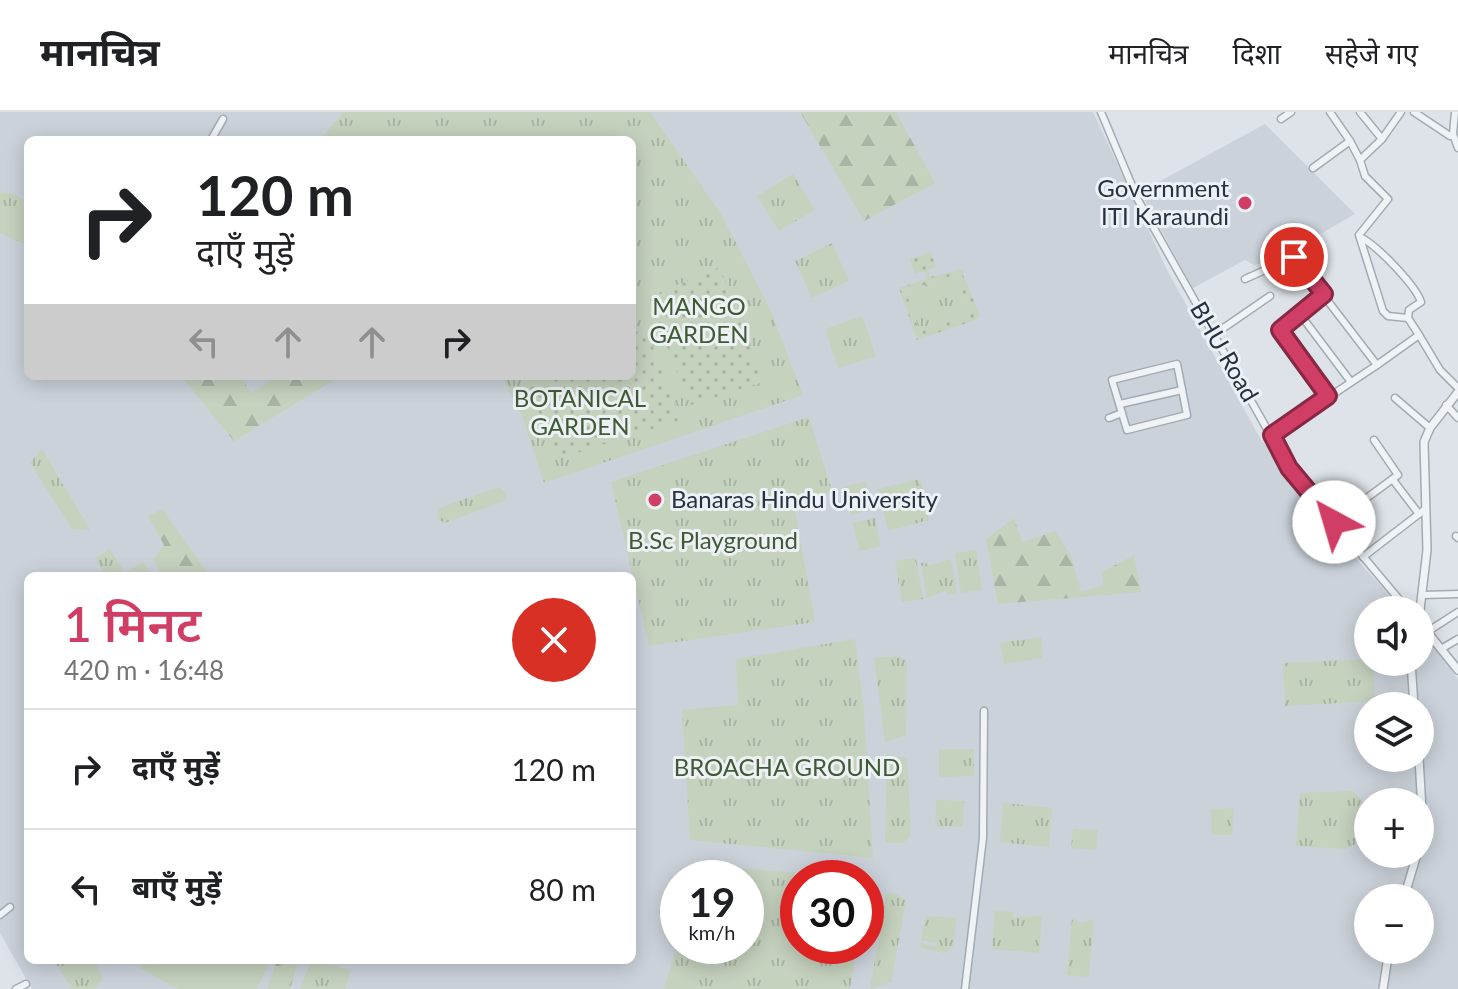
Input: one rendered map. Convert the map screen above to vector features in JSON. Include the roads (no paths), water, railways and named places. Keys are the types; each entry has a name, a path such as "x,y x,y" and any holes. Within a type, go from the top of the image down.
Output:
{"street":[{"name":"BHU Road","path":"1101,112 1138,200 1289,468 1396,596"},
{"path":"1281,119 1291,112"},
{"path":"1330,112 1350,141 1365,176 1388,199 1359,231 1360,237 1383,311 1388,316 1408,318"},
{"path":"1360,112 1382,139"},
{"path":"1360,160 1382,139 1401,112"},
{"path":"1414,112 1450,136"},
{"path":"1455,112 1453,134 1458,148"},
{"path":"213,136 223,119"},
{"path":"1313,168 1350,141"},
{"path":"1360,237 1411,282 1421,302 1409,310 1408,318 1440,370 1458,390 1430,428 1423,450 1421,512 1427,550 1423,595 1458,594"},
{"path":"1245,279 1294,257 1377,365"},
{"path":"1324,294 1280,330 1328,396"},
{"path":"1212,336 1270,296"},
{"path":"1299,313 1351,382"},
{"path":"1272,435 1419,335"},
{"path":"1177,364 1182,390 1187,415 1127,430 1112,380 1177,364"},
{"path":"1120,404 1182,390"},
{"path":"1395,398 1430,428"},
{"path":"1446,405 1458,418"},
{"path":"1109,418 1122,413"},
{"path":"1334,522 1398,475 1374,440"},
{"path":"1393,480 1421,512"},
{"path":"1363,557 1421,512"},
{"path":"1434,627 1458,612"},
{"path":"1441,649 1458,639"},
{"path":"1434,640 1458,670"},
{"path":"965,989 983,838 984,711"},
{"path":"0,915 10,907"},
{"path":"1383,989 1387,964"},
{"path":"16,989 26,984"}],"place":[{"name":"Government ITI Karaundi","path":"1245,203"},
{"name":"Banaras Hindu University","path":"655,500"}],"park label":[{"name":"MANGO GARDEN","path":"699,321"},
{"name":"BOTANICAL GARDEN","path":"580,413"},
{"name":"B.Sc Playground","path":"713,541"},
{"name":"BROACHA GROUND","path":"787,768"}]}
